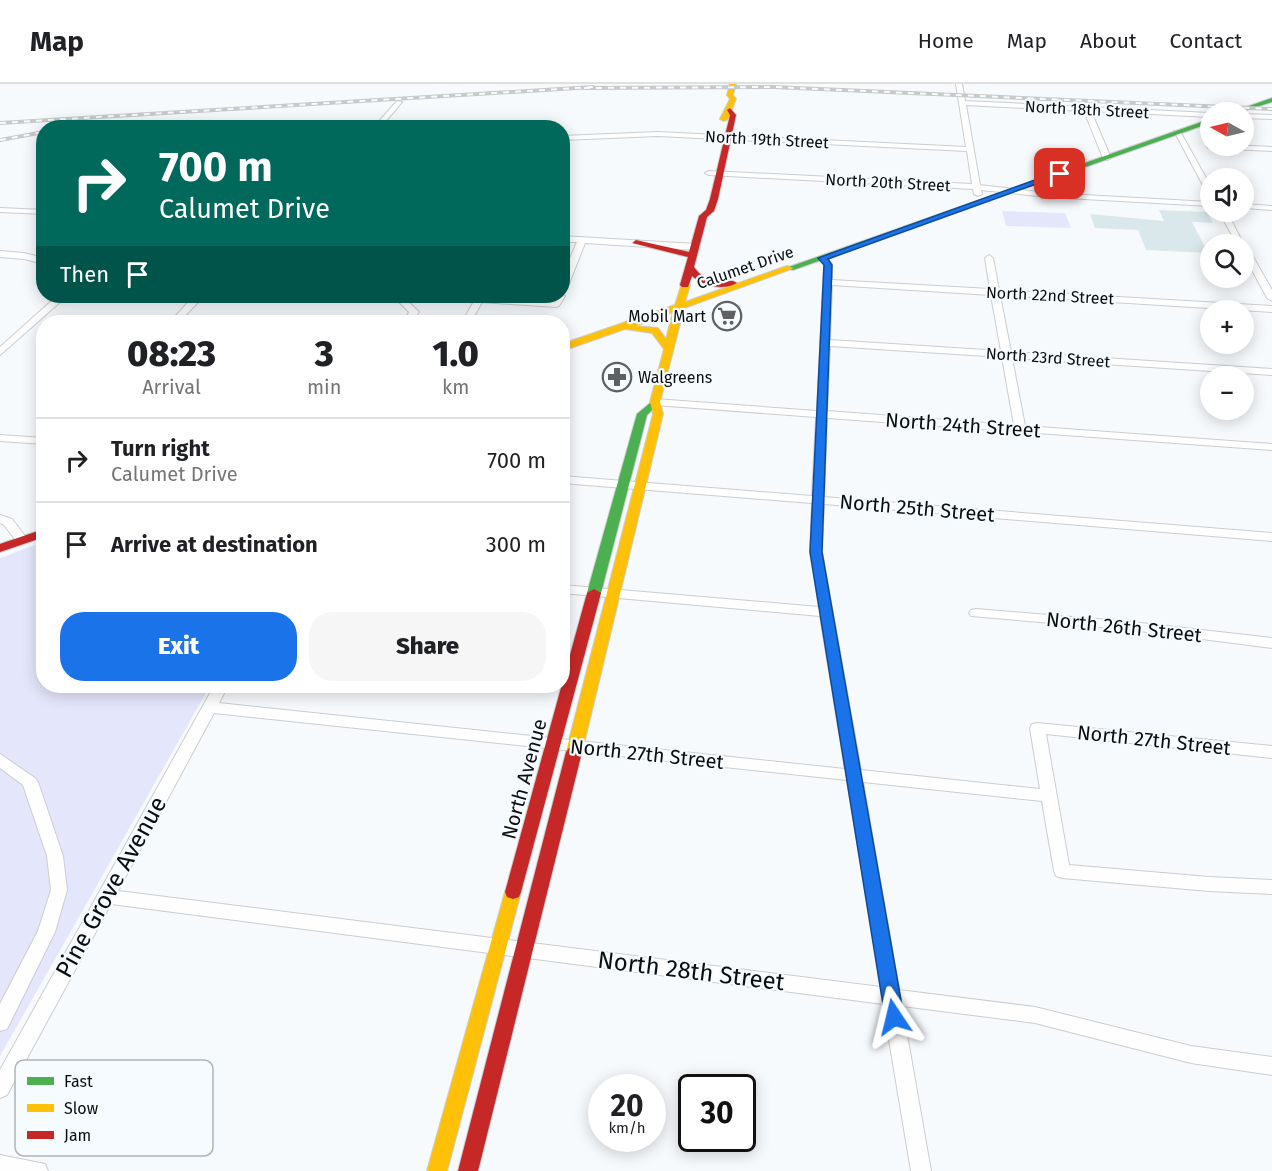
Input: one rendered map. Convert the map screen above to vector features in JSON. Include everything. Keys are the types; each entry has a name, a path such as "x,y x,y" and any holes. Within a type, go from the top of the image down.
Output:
{"main road":[{"name":"North Avenue","path":"468,1171 641,486 658,414 655,402 703,216 699,212 699,207 714,173 723,137 725,114 732,97 738,96 740,84"},
{"path":"1254,106 1272,100"},
{"name":"Calumet Drive","path":"570,345 1107,158 1184,140 1200,128"},
{"path":"636,243 668,248 693,257 700,280 713,284 760,279"},
{"path":"604,334 628,328 652,328 661,336 669,349"},
{"name":"North Avenue","path":"570,685 642,414 655,402"},
{"path":"0,548 36,536"},
{"name":"North Avenue","path":"437,1171 568,693"}],"street":[{"path":"959,84 980,202"},
{"path":"383,120 399,102"},
{"name":"North 18th Street","path":"963,103 1200,115"},
{"path":"1087,109 1107,158"},
{"path":"1254,116 1272,117"},
{"name":"North 19th Street","path":"570,138 646,134 971,150"},
{"path":"1184,140 1200,171"},
{"path":"1254,148 1272,149"},
{"name":"North 20th Street","path":"714,173 977,187 1200,203"},
{"path":"1254,207 1272,208"},
{"path":"0,210 36,212"},
{"path":"570,239 636,243"},
{"path":"570,270 582,240"},
{"path":"0,254 36,259"},
{"path":"823,258 828,263 816,552 852,775 921,1171"},
{"path":"989,258 1020,429"},
{"path":"1254,267 1272,298"},
{"name":"North 22nd Street","path":"827,282 1272,309"},
{"path":"41,315 54,303"},
{"path":"181,315 192,303"},
{"path":"404,303 414,312 412,315"},
{"path":"0,352 36,319"},
{"name":"North 23rd Street","path":"825,343 1272,372"},
{"name":"North 24th Street","path":"655,402 1272,447"},
{"path":"0,438 36,440"},
{"name":"North 25th Street","path":"570,480 1272,537"},
{"path":"0,519 8,522 22,540"},
{"path":"570,590 825,612"},
{"name":"North 26th Street","path":"976,613 1132,626 1272,643"},
{"name":"Pine Grove Avenue","path":"16,1060 217,693"},
{"name":"North 27th Street","path":"209,707 1049,796 1037,728 1272,752"},
{"path":"0,760 30,783 55,856 59,890 45,932 0,1023"},
{"path":"1049,796 1062,871 1272,887"},
{"name":"North 28th Street","path":"106,896 1035,1015 1083,1025 1182,1052 1231,1062 1272,1066"},
{"name":"Pine Grove Avenue","path":"0,1089 15,1062"},
{"path":"0,1165 38,1171"}],"shaded area":[{"path":"1002,211 1065,213 1071,228 1006,226"},
{"path":"36,545 36,693 206,693 0,1056 0,558"}],"building":[{"path":"1159,210 1200,212 1200,222 1213,223 1192,222 1200,238 1200,253 1146,250 1138,230 1095,228 1090,214 1164,221"},
{"name":"Mobil Mart","path":"728,304 741,305 738,322 724,321"}],"railway":[{"path":"49,120 593,87"},
{"path":"584,88 774,87 1272,109"},
{"path":"0,123 36,121"},
{"path":"0,140 36,133"}],"traffic: fast":[{"path":"1254,106 1272,100"},
{"path":"790,268 1200,124"},
{"path":"594,593 642,414 655,402"}],"traffic: slow":[{"path":"724,119 733,99 730,95 733,84"},
{"path":"570,345 790,268"},
{"path":"574,752 658,414 655,402 685,285"},
{"path":"629,328 655,330 669,349"},
{"path":"437,1171 513,892"}],"traffic: jam":[{"path":"685,285 703,216 710,211 714,199 733,115 730,110"},
{"path":"636,243 693,256"},
{"path":"690,268 698,278 708,283 732,283"},
{"path":"0,548 36,536"},
{"path":"570,682 594,593"},
{"path":"513,892 567,693"},
{"path":"468,1171 574,752"}],"place":[{"name":"Mobil Mart","path":"727,316"},
{"name":"Walgreens","path":"617,377"}],"route":[{"path":"894,1017 816,552 828,265 823,258 1060,174"}]}
